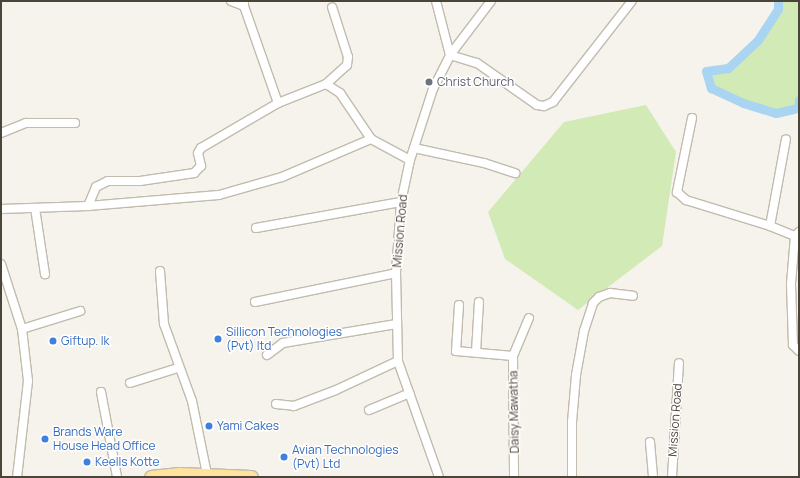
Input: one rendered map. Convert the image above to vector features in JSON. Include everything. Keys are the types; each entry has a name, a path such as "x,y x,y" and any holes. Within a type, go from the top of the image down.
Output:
{"main road":[{"path":"151,477 207,474 246,477"}],"street":[{"path":"231,1 244,3 278,103"},
{"path":"436,1 450,55 478,63 537,105 544,106 553,102 632,1"},
{"name":"Mission Road","path":"439,477 398,361 396,274 401,202 410,160 433,89 450,55 491,1"},
{"path":"88,206 96,187 108,181 140,181 194,173 201,166 198,152 201,148 278,103 326,84 347,65 348,58 332,7"},
{"path":"326,84 340,93 371,139 410,160"},
{"path":"692,118 678,192 686,200 797,234 791,284 794,348 799,351"},
{"path":"1,133 26,123 75,123"},
{"path":"1,209 88,206 218,195 282,177 371,139"},
{"path":"770,226 786,139"},
{"path":"414,148 484,163 515,173"},
{"path":"256,228 401,202"},
{"path":"34,208 45,274"},
{"path":"1,264 22,329 28,381 16,477"},
{"path":"160,271 164,324 178,368 192,401 207,474"},
{"path":"255,302 396,274"},
{"path":"572,477 572,422 576,375 588,317 593,303 599,298 610,293 633,296"},
{"path":"476,352 479,302"},
{"name":"Daisy Mawatha","path":"459,305 456,351 513,356 514,477"},
{"path":"22,329 80,312"},
{"path":"513,356 529,318"},
{"path":"266,355 284,343 396,324"},
{"path":"276,404 294,406 336,390 398,361"},
{"name":"Mission Road","path":"672,477 678,363"},
{"path":"130,383 178,368"},
{"path":"101,392 117,477"},
{"path":"370,410 410,393"},
{"path":"650,442 653,477"}],"green space":[{"path":"778,1 799,1 799,100 798,108 776,113 743,103 711,88 706,71 728,68 758,40 778,9"},
{"path":"646,105 676,152 662,246 578,310 505,259 488,212 564,122"}],"waterway":[{"path":"778,1 778,9 758,40 728,68 706,71 711,88 743,103 776,113 798,108 799,100"}],"place":[{"name":"Christ Church","path":"429,82"},
{"name":"Sillicon Technologies (Pvt) ltd","path":"218,339"},
{"name":"Giftup. lk","path":"53,341"},
{"name":"Yami Cakes","path":"209,426"},
{"name":"Brands Ware House Head Office","path":"45,439"},
{"name":"Avian Technologies (Pvt) Ltd","path":"284,457"},
{"name":"Keells Kotte","path":"87,462"}]}
